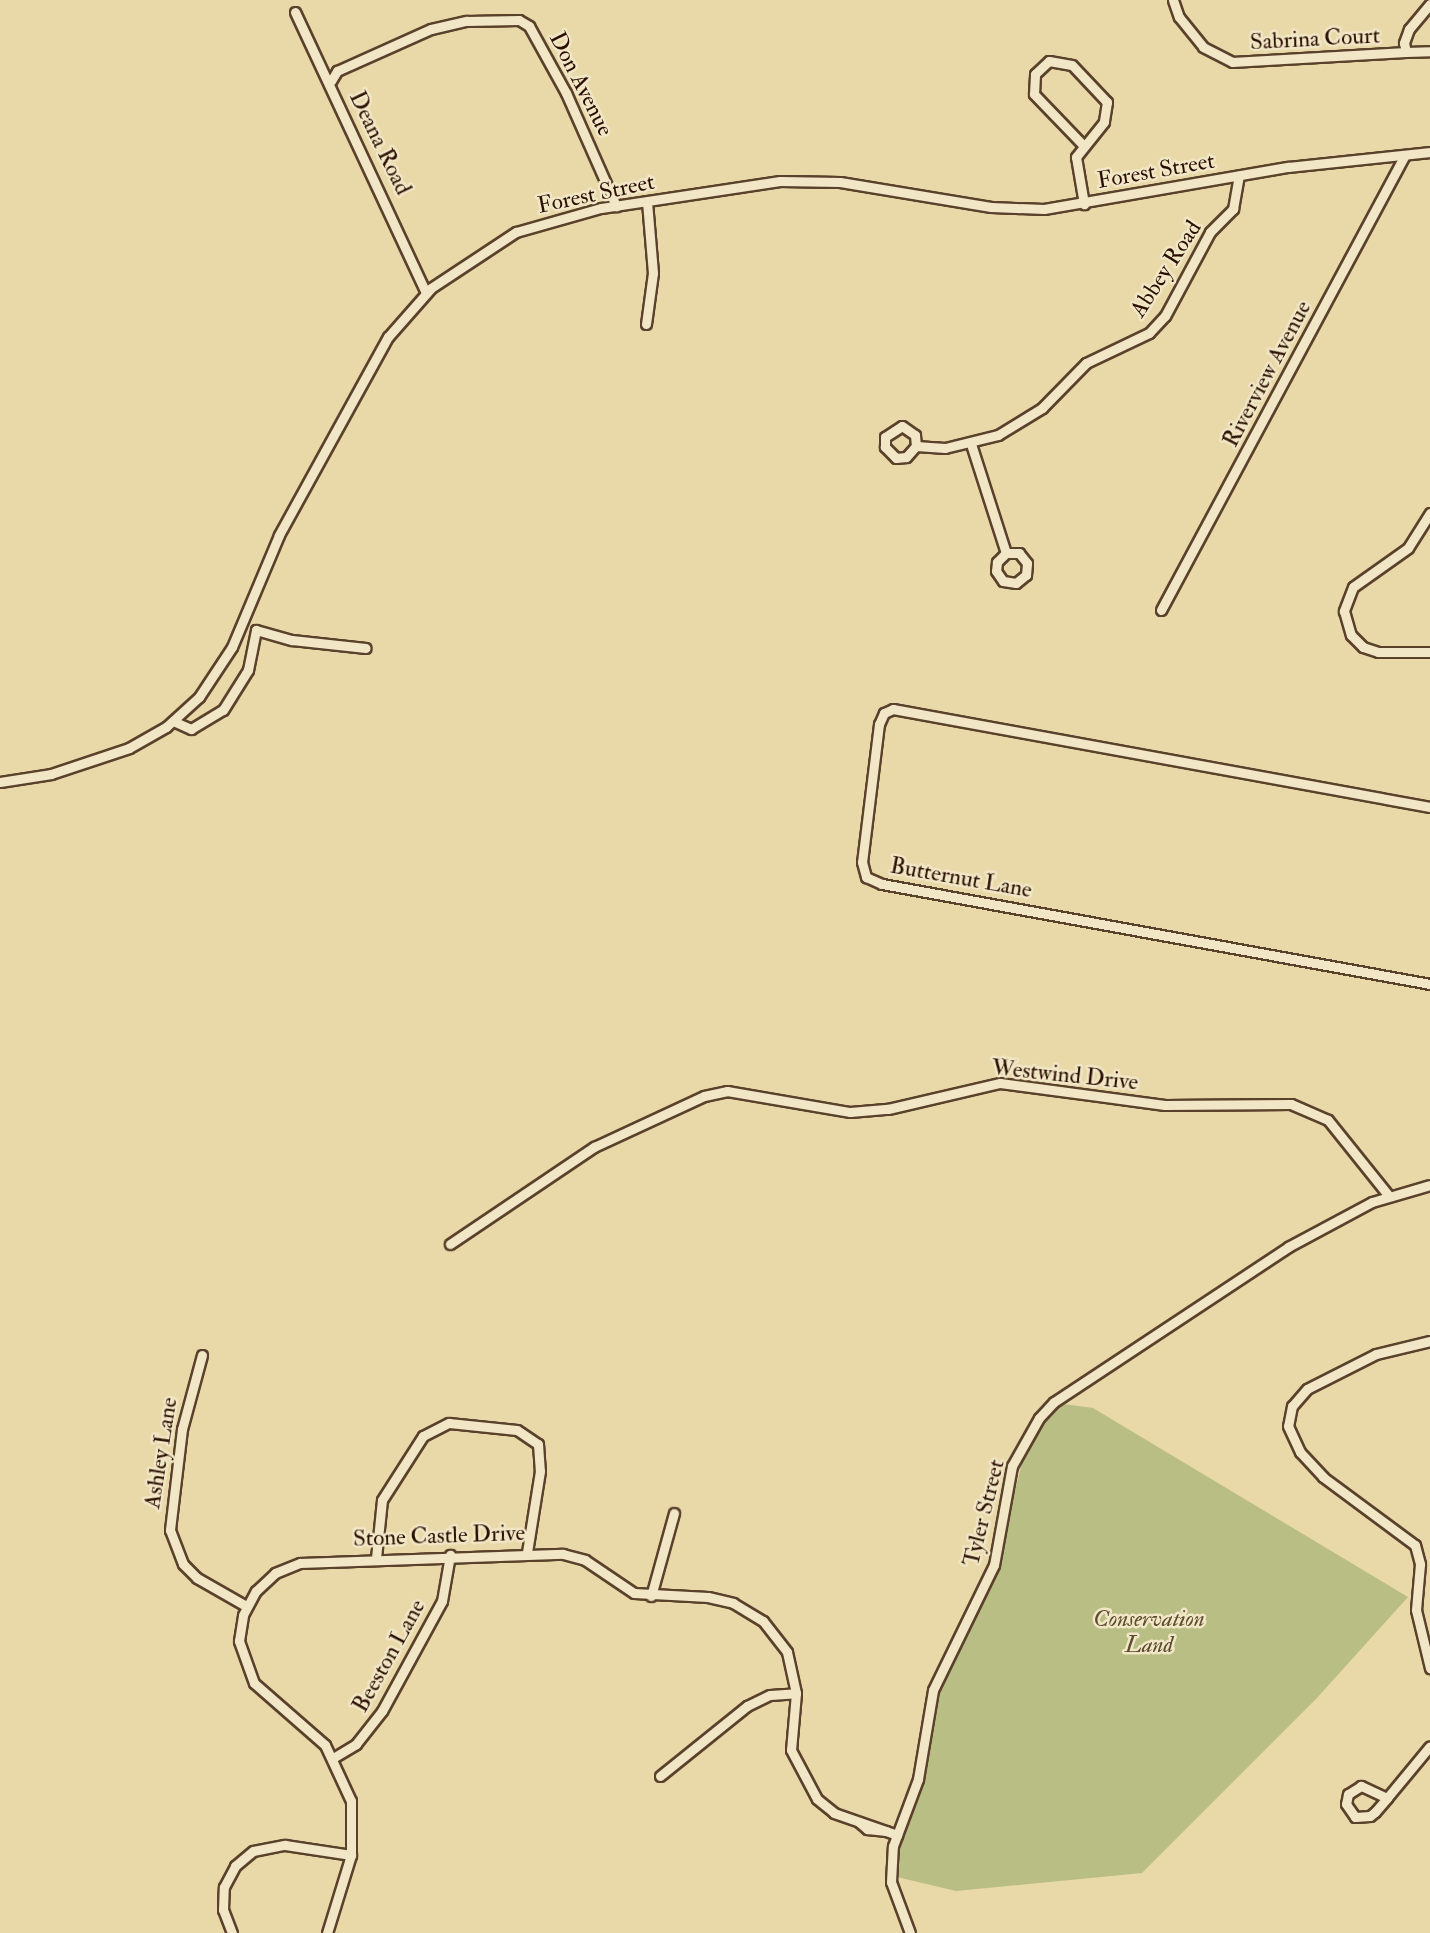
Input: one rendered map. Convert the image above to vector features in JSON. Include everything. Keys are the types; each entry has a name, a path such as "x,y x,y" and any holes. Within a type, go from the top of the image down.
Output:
{"street":[{"name":"Sabrina Court","path":"1172,0 1178,17 1203,47 1232,62 1430,51"},
{"path":"1406,52 1405,36 1430,4"},
{"name":"Deana Road","path":"295,12 331,81 426,293"},
{"name":"Don Avenue","path":"331,81 337,71 431,29 467,21 519,20 529,26 566,93 616,206"},
{"path":"1083,145 1034,94 1035,74 1049,61 1072,65 1105,98 1106,119 1083,145 1076,160 1084,204"},
{"name":"Forest Street","path":"0,782 92,762 149,738 173,721 211,683 241,627 270,552 388,337 426,293 475,255 516,232 616,206 814,180 1002,209 1084,204 1239,176 1430,152"},
{"name":"Riverview Avenue","path":"1161,610 1405,155"},
{"name":"Abbey Road","path":"916,446 971,444 1022,423 1086,363 1155,328 1210,232 1235,204 1239,176"},
{"path":"646,324 653,272 647,201"},
{"path":"971,444 1006,553"},
{"path":"1430,513 1408,548 1353,587 1344,611 1350,635 1363,647 1378,652 1430,652"},
{"path":"241,627 292,640 366,648"},
{"path":"173,721 191,729 223,710 248,670 256,630"},
{"name":"Butternut Lane","path":"1430,807 893,709 884,713 880,724 862,862 866,877 882,884 1430,984"},
{"name":"Westwind Drive","path":"450,1244 594,1147 704,1096 727,1091 850,1112 888,1109 1000,1083 1165,1105 1291,1104 1328,1120 1388,1195"},
{"name":"Tyler Street","path":"910,1933 891,1882 897,1835 918,1779 933,1690 989,1576 1012,1466 1040,1418 1054,1402 1288,1247 1388,1195 1430,1185"},
{"path":"1430,1341 1376,1354 1307,1389 1292,1406 1288,1426 1300,1452 1322,1477 1415,1545 1420,1564 1416,1610 1430,1668"},
{"name":"Ashley Lane","path":"202,1355 182,1429 170,1530 183,1564 197,1578 246,1606"},
{"path":"376,1558 382,1500 423,1436 449,1423 517,1430 538,1444 540,1471 527,1552"},
{"path":"651,1596 674,1513"},
{"name":"Stone Castle Drive","path":"327,1933 351,1855 351,1801 333,1758 315,1733 266,1696 249,1675 240,1641 246,1606 268,1578 291,1565 376,1558 527,1552 579,1557 626,1590 651,1596 715,1598 755,1615 787,1652 796,1693 790,1740 797,1766 824,1807 859,1822 867,1829 897,1835"},
{"name":"Beeston Lane","path":"333,1758 356,1744 382,1711 442,1601 450,1555"},
{"path":"660,1776 747,1706 771,1695 796,1693"},
{"path":"1387,1798 1361,1786 1348,1794 1346,1804 1354,1816 1365,1818 1387,1798 1430,1746"},
{"path":"232,1933 223,1910 224,1887 235,1866 253,1852 285,1845 351,1855"}],"green space":[{"name":"Conservation Land","path":"1063,1404 1093,1408 1408,1597 1316,1699 1142,1873 956,1891 897,1877 898,1849 919,1792 943,1678 992,1582 1025,1451 1050,1414"}]}
